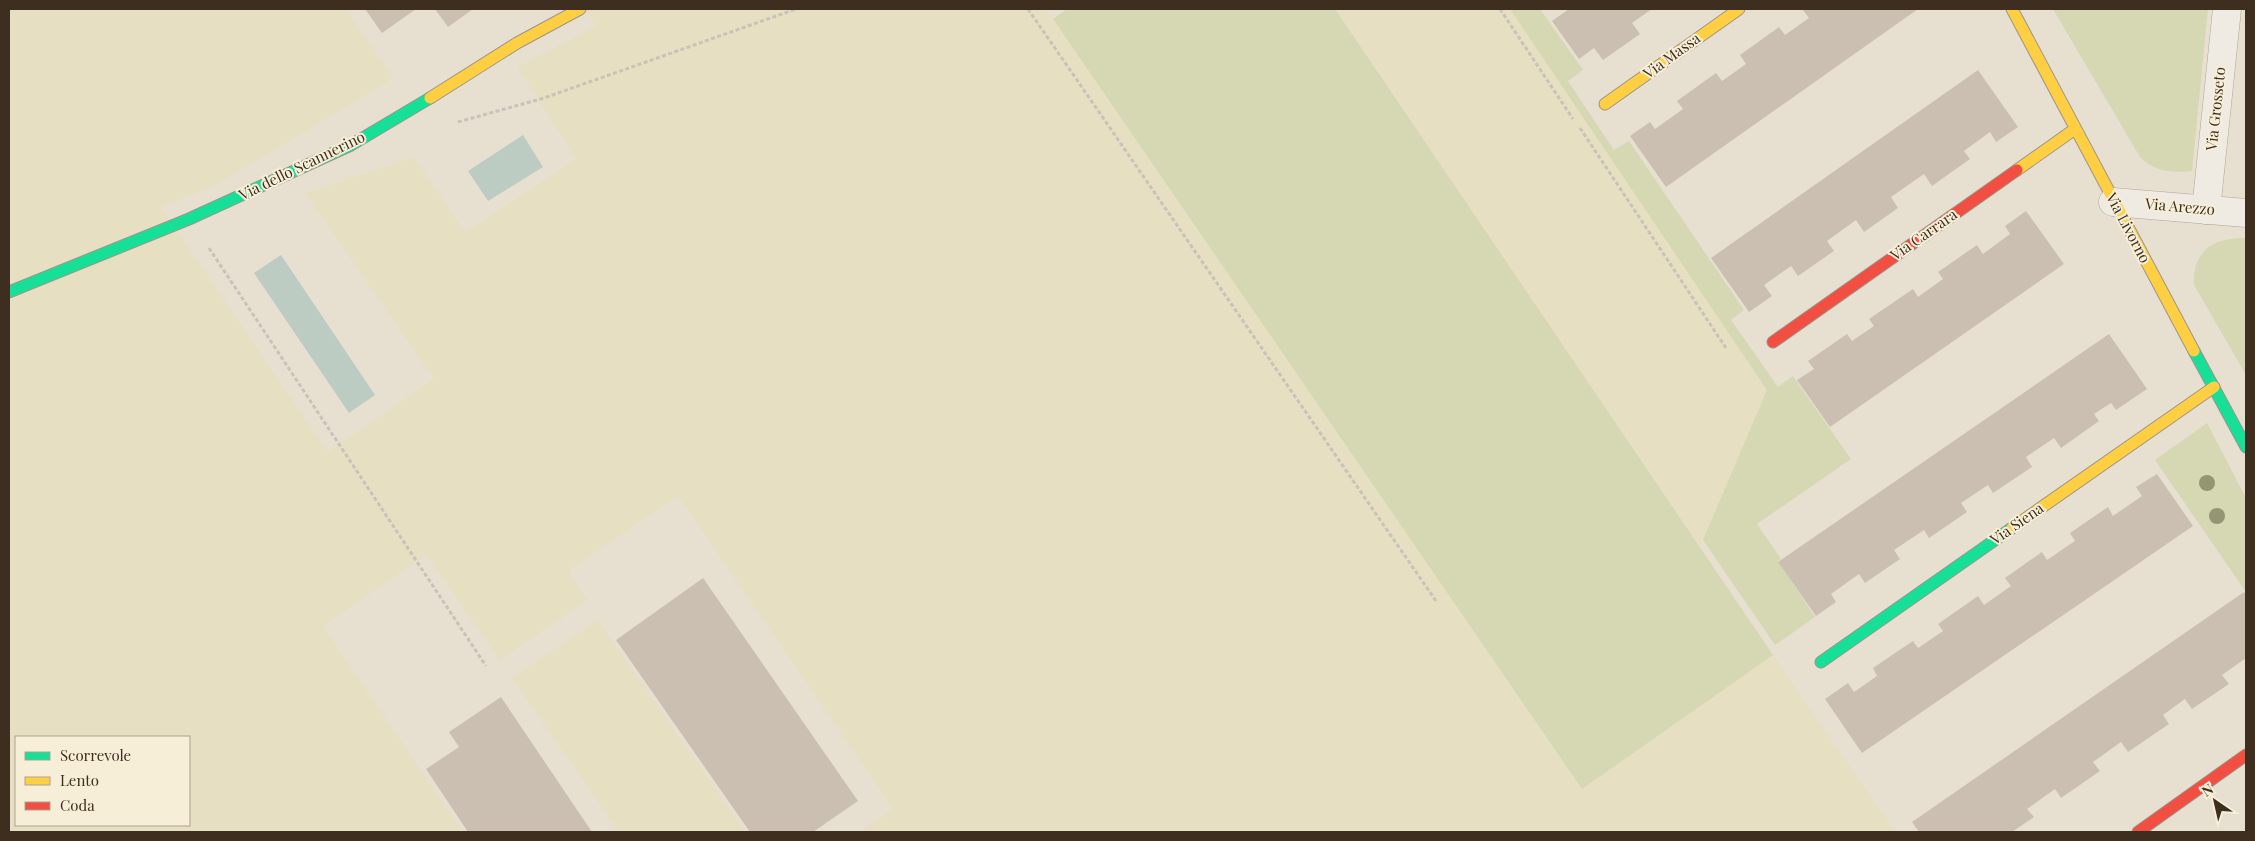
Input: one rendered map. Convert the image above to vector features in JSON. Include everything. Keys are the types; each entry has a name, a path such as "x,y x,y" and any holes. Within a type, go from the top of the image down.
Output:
{"street":[{"name":"Via dello Scannerino","path":"9,292 190,219 351,145 517,43 580,9"},
{"name":"Via Massa","path":"1606,104 1739,9"},
{"name":"Via Livorno","path":"2012,9 2113,202 2246,447"},
{"name":"Via Grosseto","path":"2206,210 2227,9"},
{"name":"Via Carrara","path":"1773,342 2075,129"},
{"name":"Via Arezzo","path":"2113,202 2246,213"},
{"name":"Via Siena","path":"1821,662 2214,387"},
{"path":"2138,832 2246,755"}],"path":[{"path":"449,122 473,119 544,98 796,9"},
{"path":"1028,9 1436,601"},
{"path":"1500,9 1726,348"},
{"path":"190,219 486,666"}],"shaded area":[{"path":"9,9 346,9 394,78 210,188 161,207 328,452 434,379 305,193 414,157 465,232 576,159 517,67 596,26 585,9 1046,9 1582,789 1773,655 1896,832 860,832 893,809 678,496 568,571 588,600 500,660 426,555 323,626 463,832 9,832"},
{"path":"1335,9 1510,9 1563,86 1768,390 1700,547"},
{"path":"523,135 543,167 488,201 468,171"},
{"path":"281,255 375,395 349,413 254,273"},
{"path":"598,620 745,832 619,832 512,678"}],"green space":[{"path":"1067,9 1335,9 1773,655 1582,789 1053,19"},
{"path":"1510,9 1540,9 1583,70 1568,81 1614,150 1629,141 1744,310 1731,320 1778,387 1793,376 1851,459 1757,524 1781,559 1778,561 1815,617 1775,645 1703,540 1767,390"},
{"path":"2053,9 2208,9 2192,171 2178,172 2158,169 2140,157"},
{"path":"2246,238 2246,375 2194,285 2194,273 2201,255 2207,248 2224,240"},
{"path":"2207,423 2246,498 2246,592 2155,460"}],"building":[{"path":"365,9 416,9 382,33"},
{"path":"435,9 473,9 448,27"},
{"path":"1569,9 1652,9 1632,23 1640,34 1603,60 1594,48 1579,59 1552,21"},
{"path":"1918,9 1666,187 1630,136 1650,122 1655,129 1683,109 1677,101 1716,73 1722,81 1746,64 1740,55 1779,27 1785,35 1809,18 1803,10"},
{"path":"1978,70 2018,127 1996,142 1990,132 1964,151 1970,159 1932,186 1924,174 1891,197 1898,208 1864,232 1856,220 1827,241 1834,251 1798,276 1791,266 1764,285 1772,296 1749,312 1711,258"},
{"path":"2026,211 2064,264 1830,427 1797,380 1814,369 1808,361 1847,334 1852,341 1874,326 1869,319 1913,289 1918,297 1943,279 1938,272 1977,245 1983,254 2010,234 2005,226"},
{"path":"2109,334 2147,389 2116,410 2111,403 2094,414 2099,421 2061,448 2054,438 2026,457 2032,467 1993,493 1988,485 1961,503 1967,512 1929,538 1924,530 1894,550 1900,559 1865,583 1859,574 1831,594 1836,602 1816,616 1778,562"},
{"path":"2157,474 2193,526 1862,753 1825,699 1848,683 1854,692 1877,676 1873,668 1913,641 1918,648 1943,631 1938,624 1978,596 1984,605 2011,586 2005,578 2042,552 2047,560 2075,541 2070,533 2108,507 2113,516 2142,496 2136,487"},
{"path":"703,578 858,801 813,832 750,832 616,640"},
{"path":"2244,592 2246,595 2246,658 2222,675 2229,684 2192,709 2185,699 2163,715 2169,724 2128,752 2121,742 2093,762 2100,771 2061,798 2055,789 2027,809 2034,817 2012,832 1919,832 1912,822"},
{"path":"501,697 592,832 468,832 426,769 459,747 449,732"}],"traffic: fast":[{"path":"9,292 189,219 351,145 430,98"},
{"path":"2194,351 2246,447"},
{"path":"1821,662 2012,528"}],"traffic: slow":[{"path":"430,98 517,43 580,9"},
{"path":"1605,104 1739,9"},
{"path":"2012,9 2194,351"},
{"path":"2017,170 2075,129"},
{"path":"2012,528 2214,387"}],"traffic: jam":[{"path":"1773,342 2017,170"},
{"path":"2138,832 2246,755"}]}
